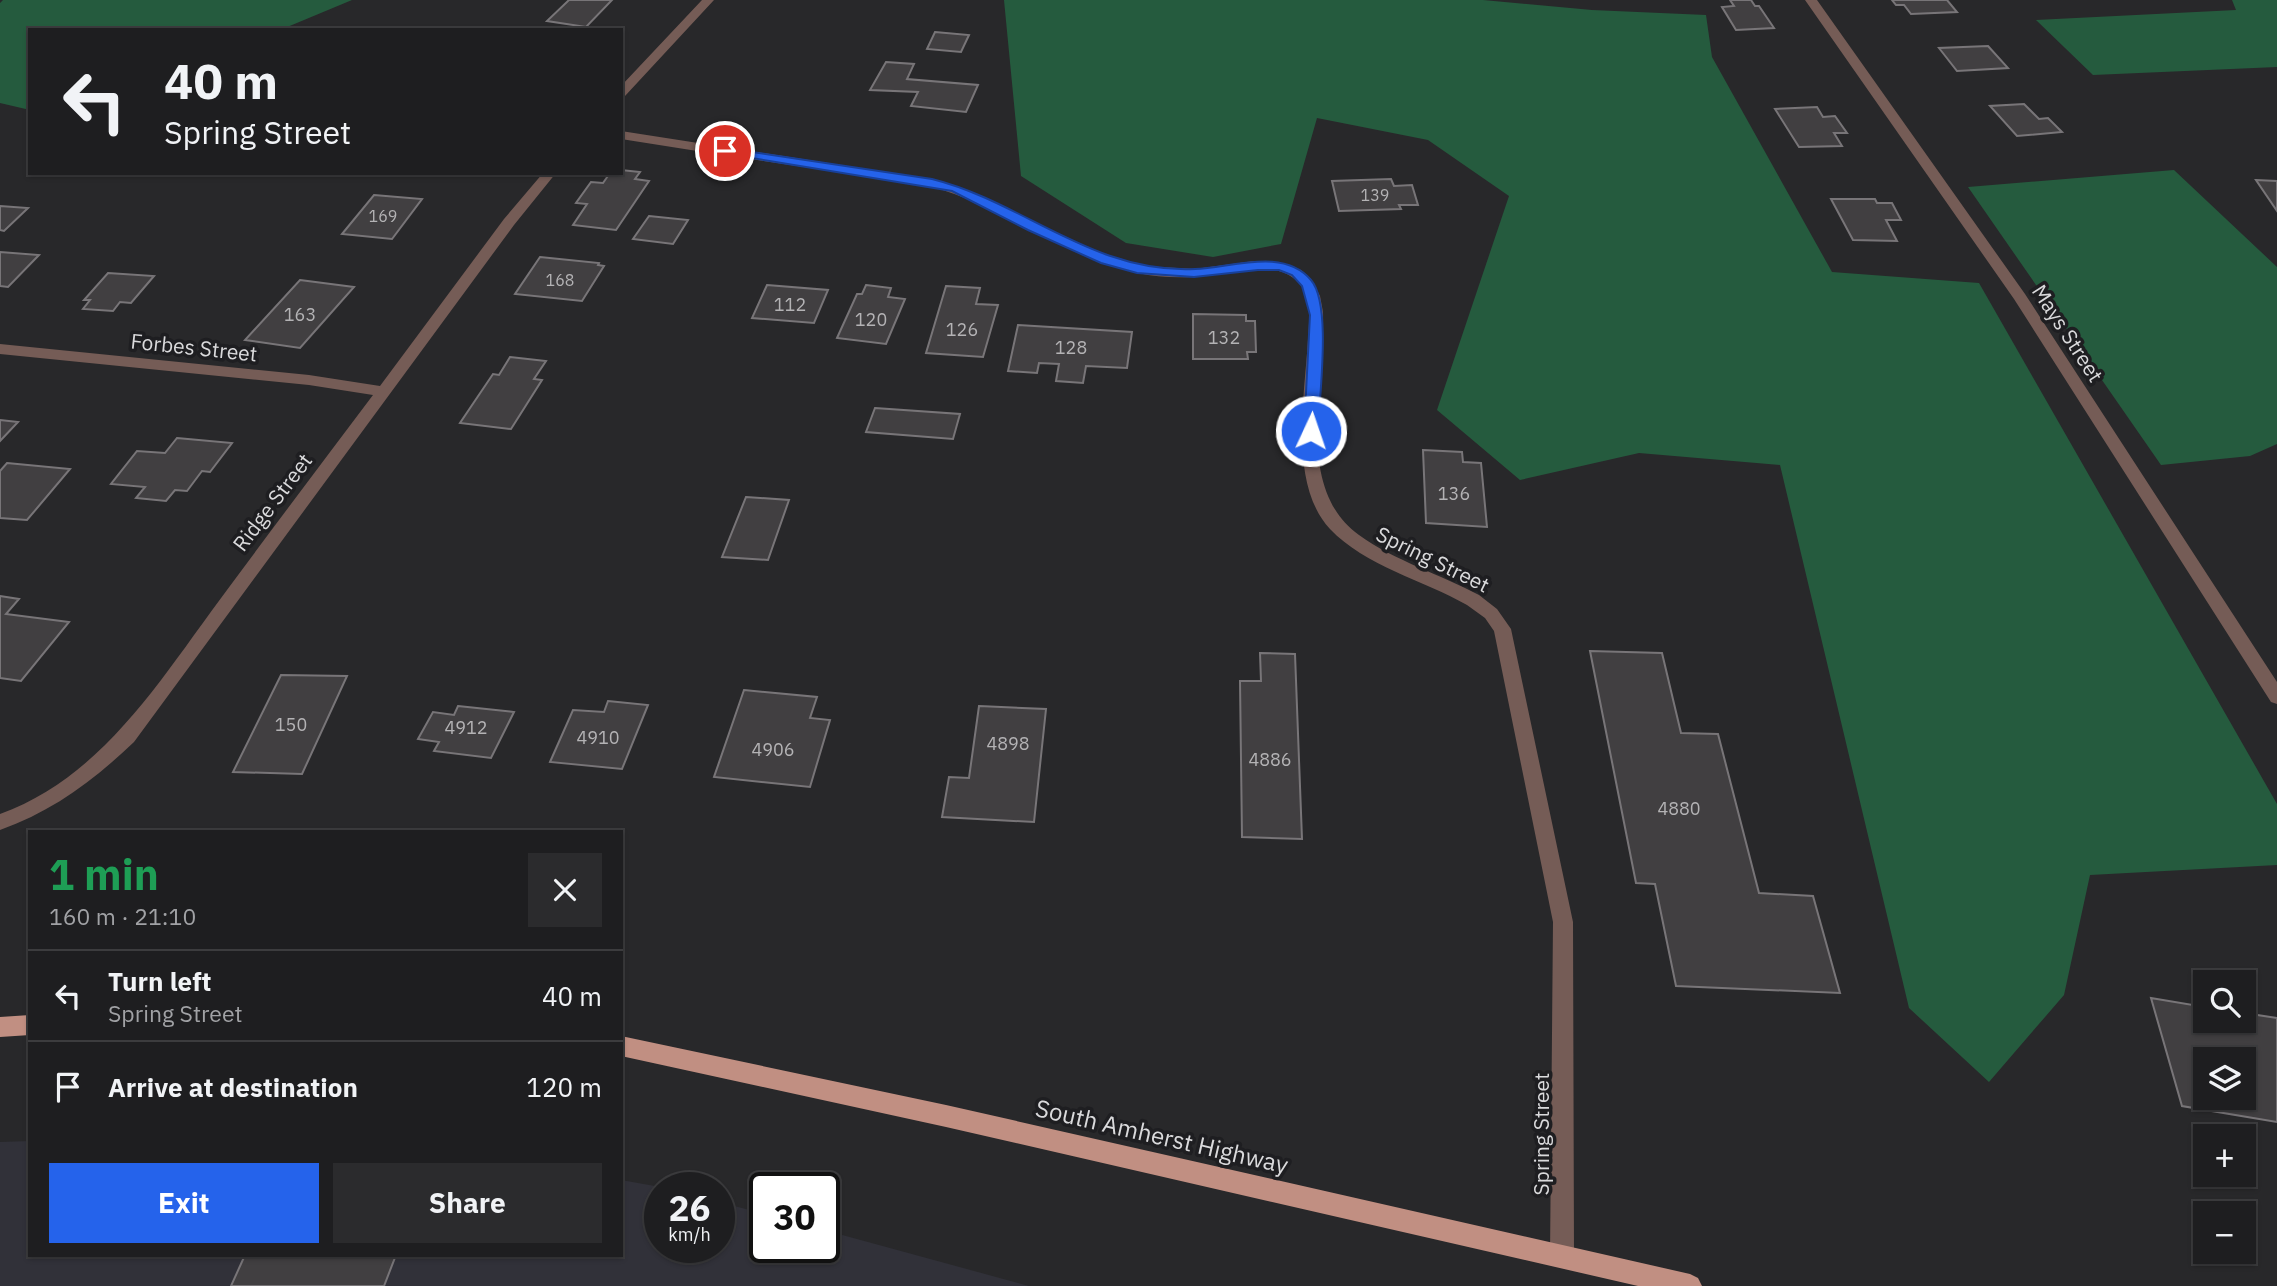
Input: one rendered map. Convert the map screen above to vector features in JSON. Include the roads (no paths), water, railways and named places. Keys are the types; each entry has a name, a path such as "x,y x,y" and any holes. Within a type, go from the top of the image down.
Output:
{"main road":[{"path":"0,1027 28,1025"},
{"name":"South Amherst Highway","path":"623,1046 946,1116 1690,1286"}],"street":[{"path":"623,91 708,0"},
{"name":"Mays Street","path":"1811,0 2020,297 2277,697"},
{"name":"Spring Street","path":"623,135 944,186 977,198 1032,228 1105,260 1137,269 1194,273 1258,266 1280,267 1297,273 1308,285 1317,315 1311,431 1316,495 1334,523 1362,548 1478,601 1497,618 1502,629 1563,922 1562,1256"},
{"name":"Ridge Street","path":"0,822 44,805 94,769 127,737 509,222 549,175"},
{"name":"Forbes Street","path":"0,349 309,380 383,391"}]}
